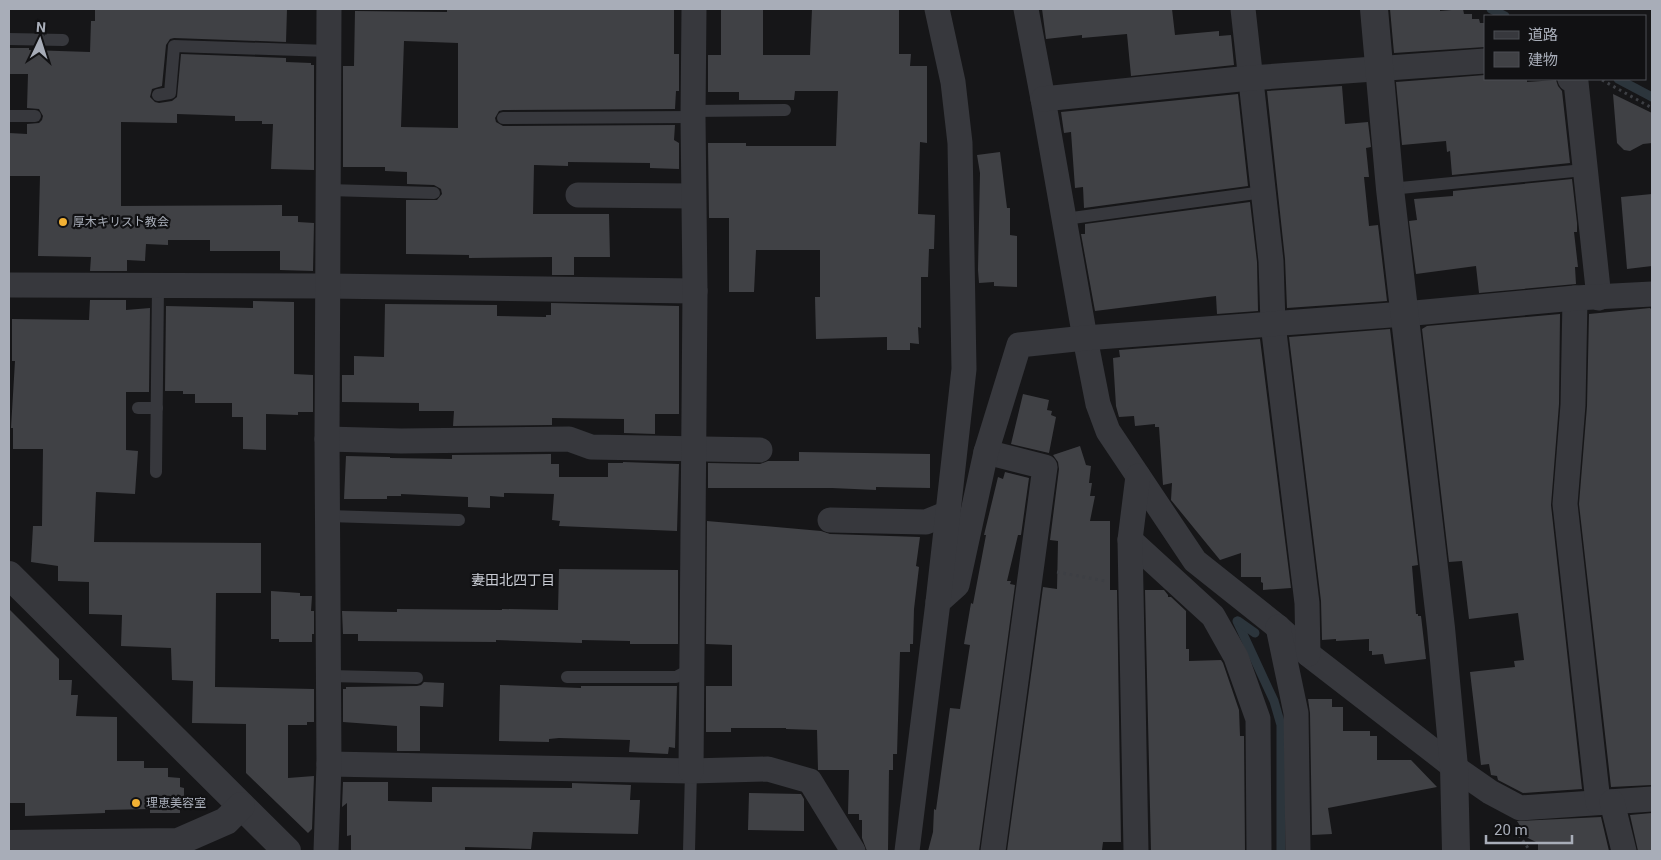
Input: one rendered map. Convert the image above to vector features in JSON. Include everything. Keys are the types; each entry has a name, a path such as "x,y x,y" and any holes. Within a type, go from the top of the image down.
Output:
{"street":[{"path":"326,851 329,764 327,286 329,9"},
{"path":"691,770 692,449 695,291 693,196 694,9"},
{"path":"907,851 938,602 964,369 960,143 953,82 937,9"},
{"path":"1026,9 1098,404 1108,431 1195,561 1278,627 1308,654 1454,767 1490,792 1520,808 1652,799"},
{"path":"1243,9 1271,261 1273,324 1307,603 1308,654"},
{"path":"1374,9 1390,189 1441,628 1454,767 1456,851"},
{"path":"1043,99 1250,78 1484,61"},
{"path":"1572,80 1576,82 1599,298"},
{"path":"578,195 693,196"},
{"path":"9,285 327,286 695,291"},
{"path":"938,602 957,585 986,452 1019,345 1085,338 1404,314 1575,298 1652,294"},
{"path":"1575,298 1573,405 1565,504 1605,802 1624,851"},
{"path":"327,440 569,439 592,448 760,450"},
{"path":"986,452 1045,467 993,851"},
{"path":"1136,851 1130,540 1138,476"},
{"path":"830,520 926,522 948,513"},
{"path":"1130,540 1213,616 1236,657 1258,719 1259,851"},
{"path":"9,575 287,851"},
{"path":"1278,627 1296,713 1298,851"},
{"path":"329,764 691,770 768,769 810,781 853,851"},
{"path":"9,844 178,842 226,821 241,806"}],"lane":[{"path":"9,39 63,40"},
{"path":"158,95 170,93 174,46 329,50"},
{"path":"503,118 785,110"},
{"path":"9,116 35,116"},
{"path":"1390,189 1584,170"},
{"path":"328,190 434,193"},
{"path":"1065,219 1264,192"},
{"path":"156,472 158,286"},
{"path":"138,408 157,408"},
{"path":"328,516 458,520"},
{"path":"567,676 676,677 691,670"},
{"path":"329,676 417,678"},
{"path":"689,851 691,770"}],"path":[{"path":"1601,80 1652,108"},
{"path":"1032,568 1131,586"}],"building":[{"path":"95,9 287,9 286,42 170,39 166,45 162,86 152,89 150,97 159,103 172,101 177,97 181,54 286,58 286,62 311,63 311,65 314,65 314,170 271,169 273,124 262,124 262,121 235,121 235,116 177,114 177,123 121,122 121,206 282,205 282,216 298,216 298,222 314,223 313,271 280,270 280,251 210,251 210,240 168,240 168,245 146,244 145,261 127,260 127,271 90,271 91,257 38,256 40,176 9,176 9,133 27,134 27,124 39,123 43,116 39,109 27,108 28,74 9,74 9,48 90,52 91,21 95,21"},
{"path":"447,9 674,9 674,54 679,54 679,91 676,91 675,109 503,110 499,111 495,118 496,122 503,126 675,125 674,140 679,143 679,169 650,168 650,163 568,162 568,166 534,165 533,214 609,214 610,257 574,257 574,275 552,275 552,257 469,258 469,255 406,254 406,200 437,200 442,194 441,189 434,185 407,184 407,172 385,171 385,167 343,167 343,66 354,66 355,11 447,12","holes":["404,41 458,43 458,128 401,127"]},
{"path":"721,9 763,9 763,55 810,55 812,9 899,9 899,54 911,54 910,66 927,66 927,143 920,142 918,214 935,215 934,249 929,249 928,277 921,277 921,328 918,327 919,344 910,343 910,350 887,350 887,337 816,339 815,297 820,297 820,250 756,250 754,292 729,292 729,218 709,218 708,143 746,143 746,146 836,146 838,91 795,91 794,100 739,100 739,92 708,92 708,55 721,55"},
{"path":"1042,9 1172,9 1175,35 1219,31 1219,36 1231,35 1234,65 1131,76 1127,34 1082,38 1082,35 1046,39"},
{"path":"1390,9 1440,9 1440,11 1463,9 1464,14 1472,14 1472,19 1479,19 1480,23 1484,23 1484,47 1394,53"},
{"path":"1484,75 1484,80 1527,80 1527,82 1556,80 1562,91 1570,163 1452,175 1450,151 1447,152 1446,141 1402,145 1396,82"},
{"path":"1342,86 1345,124 1368,122 1371,147 1366,148 1369,177 1364,177 1369,226 1378,225 1387,301 1287,308 1285,259 1267,91"},
{"path":"1238,94 1248,186 1084,208 1083,187 1075,188 1071,132 1064,133 1061,112"},
{"path":"1613,94 1652,113 1652,143 1643,144 1630,151 1624,150 1617,143"},
{"path":"1000,152 1007,208 1010,208 1010,235 1017,236 1017,287 994,286 994,282 979,283 980,173 977,155"},
{"path":"1572,179 1577,223 1577,232 1574,232 1578,267 1575,267 1576,284 1479,293 1476,266 1416,274 1409,221 1417,220 1414,199 1453,196 1453,191"},
{"path":"1652,194 1652,266 1627,269 1621,197"},
{"path":"1250,202 1257,262 1258,311 1217,314 1216,296 1095,311 1081,234 1085,234 1085,224"},
{"path":"90,300 126,300 126,310 150,308 149,392 126,392 126,450 138,451 135,494 96,492 94,542 261,543 261,593 216,593 215,687 314,689 314,722 307,722 307,725 288,725 288,778 314,776 312,829 308,833 246,773 246,724 192,723 193,681 172,680 171,648 121,646 122,615 89,614 89,582 58,581 58,566 31,562 33,526 42,526 43,449 13,449 13,428 11,428 15,361 12,361 12,319 89,320"},
{"path":"253,301 294,302 294,374 313,375 313,412 298,412 298,415 266,414 266,450 243,449 243,417 232,417 232,403 195,403 195,394 183,394 183,391 165,391 166,306 253,308"},
{"path":"551,303 679,306 679,414 655,414 655,434 624,433 624,419 552,418 552,425 453,426 454,411 419,411 419,403 342,402 342,375 354,375 354,356 384,357 385,304 497,305 497,316 546,317 546,315 551,315"},
{"path":"1650,308 1652,310 1652,785 1611,787 1579,504 1587,406 1589,314"},
{"path":"1560,314 1559,404 1551,505 1582,789 1523,793 1498,780 1497,776 1491,775 1489,764 1481,765 1470,672 1515,667 1514,661 1524,660 1518,613 1469,619 1462,561 1449,562 1422,329 1427,326"},
{"path":"1390,329 1418,565 1412,566 1416,614 1421,616 1426,659 1385,664 1383,654 1372,655 1372,651 1369,651 1369,639 1322,640 1321,601 1289,337"},
{"path":"1260,339 1291,588 1263,590 1261,577 1241,577 1241,553 1220,560 1171,500 1172,483 1163,485 1159,427 1155,427 1155,424 1135,426 1134,416 1119,417 1116,406 1113,358 1120,357 1119,350"},
{"path":"1023,394 1049,400 1047,410 1052,411 1051,415 1056,417 1049,453 1011,444"},
{"path":"1080,446 1086,465 1091,466 1089,483 1092,483 1090,496 1095,496 1090,521 1110,521 1110,590 1117,590 1121,842 1103,842 1102,850 1007,851 1043,587 1057,589 1058,541 1050,540 1059,469 1058,462 1053,455"},
{"path":"799,452 930,454 930,488 876,487 876,490 708,488 708,463 760,464 768,461 799,461"},
{"path":"551,454 551,464 559,464 559,477 608,477 608,463 679,464 677,531 559,526 560,521 552,520 554,494 504,493 504,497 490,496 490,508 468,507 468,497 401,494 401,496 387,496 387,499 344,499 346,456 452,459 452,455"},
{"path":"1005,472 1029,478 1021,535 1018,535 1007,581 1011,581 1010,584 1015,585 979,851 928,851 933,832 934,809 936,810 950,708 960,709 970,645 964,644 986,535 984,535 998,477 1003,479"},
{"path":"707,521 821,531 830,534 920,537 916,566 919,567 914,609 913,644 910,644 910,652 900,652 897,754 893,754 893,770 889,770 888,851 867,851 862,838 862,820 859,820 859,814 848,814 849,770 818,770 817,730 731,728 731,732 706,732 706,686 732,686 732,645 706,644"},
{"path":"559,569 678,570 678,644 630,644 630,641 582,640 582,643 496,640 496,642 358,641 358,634 343,634 342,611 397,612 397,609 558,610"},
{"path":"1145,590 1164,590 1168,597 1171,597 1186,611 1186,649 1189,649 1189,661 1221,660 1223,663 1239,710 1240,736 1244,736 1245,851 1151,851"},
{"path":"271,591 300,593 300,596 312,596 311,611 314,611 314,634 312,634 312,642 279,642 279,639 271,639"},
{"path":"9,609 59,659 59,680 72,680 71,695 78,695 76,716 117,717 117,761 144,761 144,768 168,768 168,777 180,778 180,787 184,788 184,809 180,810 180,813 150,813 150,809 105,810 105,813 25,816 25,803 9,803"},
{"path":"424,682 444,683 443,707 420,706 420,751 397,751 397,726 343,722 343,689 346,689 346,687 417,686"},
{"path":"500,685 581,688 581,686 677,686 675,748 669,747 668,754 629,752 630,740 559,738 549,739 549,742 499,741"},
{"path":"1308,699 1332,699 1332,707 1343,707 1343,731 1370,731 1370,736 1377,736 1377,760 1411,760 1437,787 1328,808 1332,834 1312,835 1310,713"},
{"path":"343,782 388,782 388,801 432,802 432,787 572,788 572,783 631,785 630,800 640,800 638,834 533,832 531,849 465,847 465,851 351,851 351,835 347,836 347,803 342,807"},
{"path":"749,793 801,794 804,799 804,831 748,830"},
{"path":"1652,813 1652,851 1638,851 1630,815"},
{"path":"1601,817 1609,851 1538,851 1538,843 1528,838 1517,821"}],"waterway":[{"path":"1491,9 1503,15"},
{"path":"1620,80 1652,97"},
{"path":"1237,621 1274,701 1281,725 1281,851"},
{"path":"1238,621 1255,633"}],"place":[{"name":"厚木キリスト教会","path":"63,222"},
{"name":"理恵美容室","path":"136,803"}],"district":[{"name":"妻田北四丁目","path":"513,580"}]}
